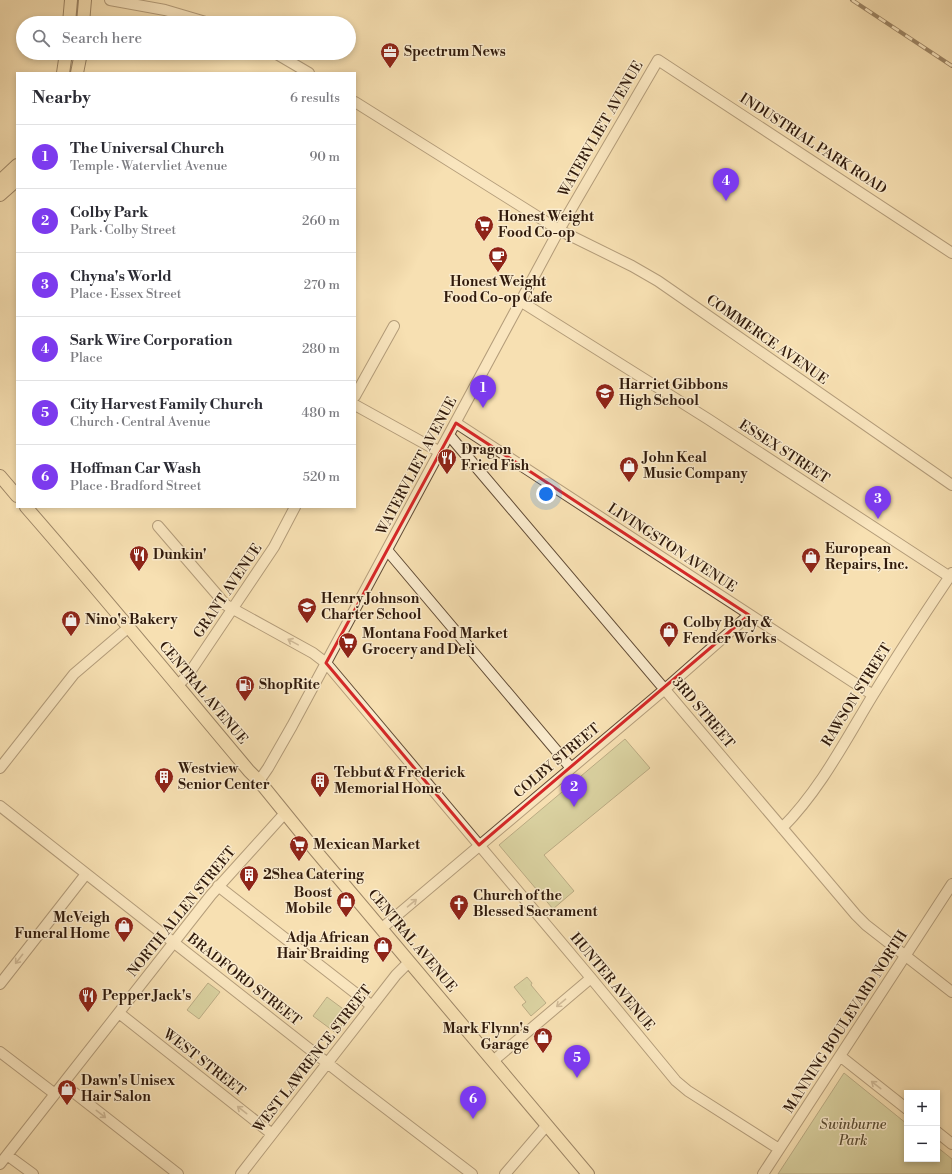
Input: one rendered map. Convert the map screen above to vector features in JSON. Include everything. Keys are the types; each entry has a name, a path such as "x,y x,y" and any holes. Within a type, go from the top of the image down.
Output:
{"main road":[{"path":"70,16 71,0"},
{"path":"84,16 85,0"},
{"path":"63,72 65,60"},
{"path":"77,72 80,60"},
{"path":"0,181 16,167"},
{"path":"0,195 16,181"},
{"path":"0,476 16,495"},
{"name":"CENTRAL AVENUE","path":"27,508 130,627 177,686 244,766 286,813 409,962 588,1174"}],"street":[{"path":"110,0 165,10 185,16"},
{"path":"287,60 307,72"},
{"name":"WATERVLIET AVENUE","path":"259,781 268,768 326,663 559,230 658,60"},
{"name":"INDUSTRIAL PARK ROAD","path":"658,60 952,253"},
{"name":"COMMERCE AVENUE","path":"356,103 559,230 632,266 658,281 952,485"},
{"name":"ESSEX STREET","path":"520,301 708,419 951,575"},
{"path":"356,394 394,326"},
{"path":"356,406 440,452"},
{"name":"LIVINGSTON AVENUE","path":"456,423 749,616 873,695"},
{"name":"3RD STREET","path":"449,435 856,915 866,925 952,992"},
{"name":"GRANT AVENUE","path":"177,686 188,675 274,547 294,508"},
{"name":"HUNTER AVENUE","path":"158,526 224,603 313,653 326,663 676,1081 688,1091 779,1150"},
{"path":"387,550 571,768"},
{"name":"RAWSON STREET","path":"782,828 802,806 822,778 873,695 951,575"},
{"name":"COLBY STREET","path":"382,928 665,689 749,616"},
{"path":"0,768 74,674 130,627"},
{"name":"BRADFORD STREET","path":"0,806 327,1063 472,1174"},
{"name":"NORTH ALLEN STREET","path":"0,1164 218,886 286,813"},
{"path":"0,984 86,874"},
{"name":"MANNING BOULEVARD NORTH","path":"763,1174 952,884"},
{"path":"218,886 372,1006"},
{"name":"WEST LAWRENCE STREET","path":"241,1174 396,975 409,962"},
{"path":"493,1061 591,978"},
{"name":"WEST STREET","path":"119,1013 272,1134"},
{"path":"0,1052 55,1094"},
{"path":"840,1056 904,1107"},
{"path":"63,1084 178,1174"},
{"path":"505,1174 547,1125"},
{"path":"940,1134 952,1144"},
{"path":"7,1155 33,1174"}],"highlighted area":[{"path":"456,423 749,615 479,845 326,663"}],"green space":[{"path":"625,739 650,768 544,855 574,891 553,909 499,845"},
{"path":"527,977 532,983 531,985 546,1003 531,1016 522,1005 526,1002 514,987"},
{"path":"208,983 220,992 199,1019 187,1010"},
{"path":"327,997 350,1014 336,1033 313,1016"},
{"name":"Swinburne Park","path":"844,1073 904,1122 904,1162 940,1162 940,1149 952,1159 952,1174 778,1174"}],"railway":[{"path":"852,0 952,66"}],"place":[{"name":"Spectrum News","path":"390,69"},
{"name":"Sark Wire Corporation","path":"726,201"},
{"name":"Honest Weight Food Co-op","path":"484,242"},
{"name":"Honest Weight Food Co-op Cafe","path":"498,273"},
{"name":"The Universal Church","path":"483,408"},
{"name":"Harriet Gibbons High School","path":"605,410"},
{"name":"Dragon Fried Fish","path":"447,475"},
{"name":"John Keal Music Company","path":"629,483"},
{"name":"Chyna's World","path":"878,519"},
{"name":"Dunkin'","path":"139,572"},
{"name":"European Repairs, Inc.","path":"811,574"},
{"name":"Henry Johnson Charter School","path":"307,624"},
{"name":"Nino's Bakery","path":"71,637"},
{"name":"Colby Body & Fender Works","path":"669,648"},
{"name":"Montana Food Market Grocery and Deli","path":"348,659"},
{"name":"ShopRite","path":"245,702"},
{"name":"Westview Senior Center","path":"164,794"},
{"name":"Tebbut & Frederick Memorial Home","path":"320,798"},
{"name":"Colby Park","path":"574,807"},
{"name":"Mexican Market","path":"299,862"},
{"name":"2Shea Catering","path":"249,892"},
{"name":"Boost Mobile","path":"346,918"},
{"name":"Church of the Blessed Sacrament","path":"459,921"},
{"name":"McVeigh Funeral Home","path":"124,943"},
{"name":"Adja African Hair Braiding","path":"383,963"},
{"name":"Pepper Jack's","path":"88,1013"},
{"name":"Mark Flynn's Garage","path":"543,1054"},
{"name":"City Harvest Family Church","path":"577,1078"},
{"name":"Dawn's Unisex Hair Salon","path":"67,1106"},
{"name":"Hoffman Car Wash","path":"473,1119"}]}
